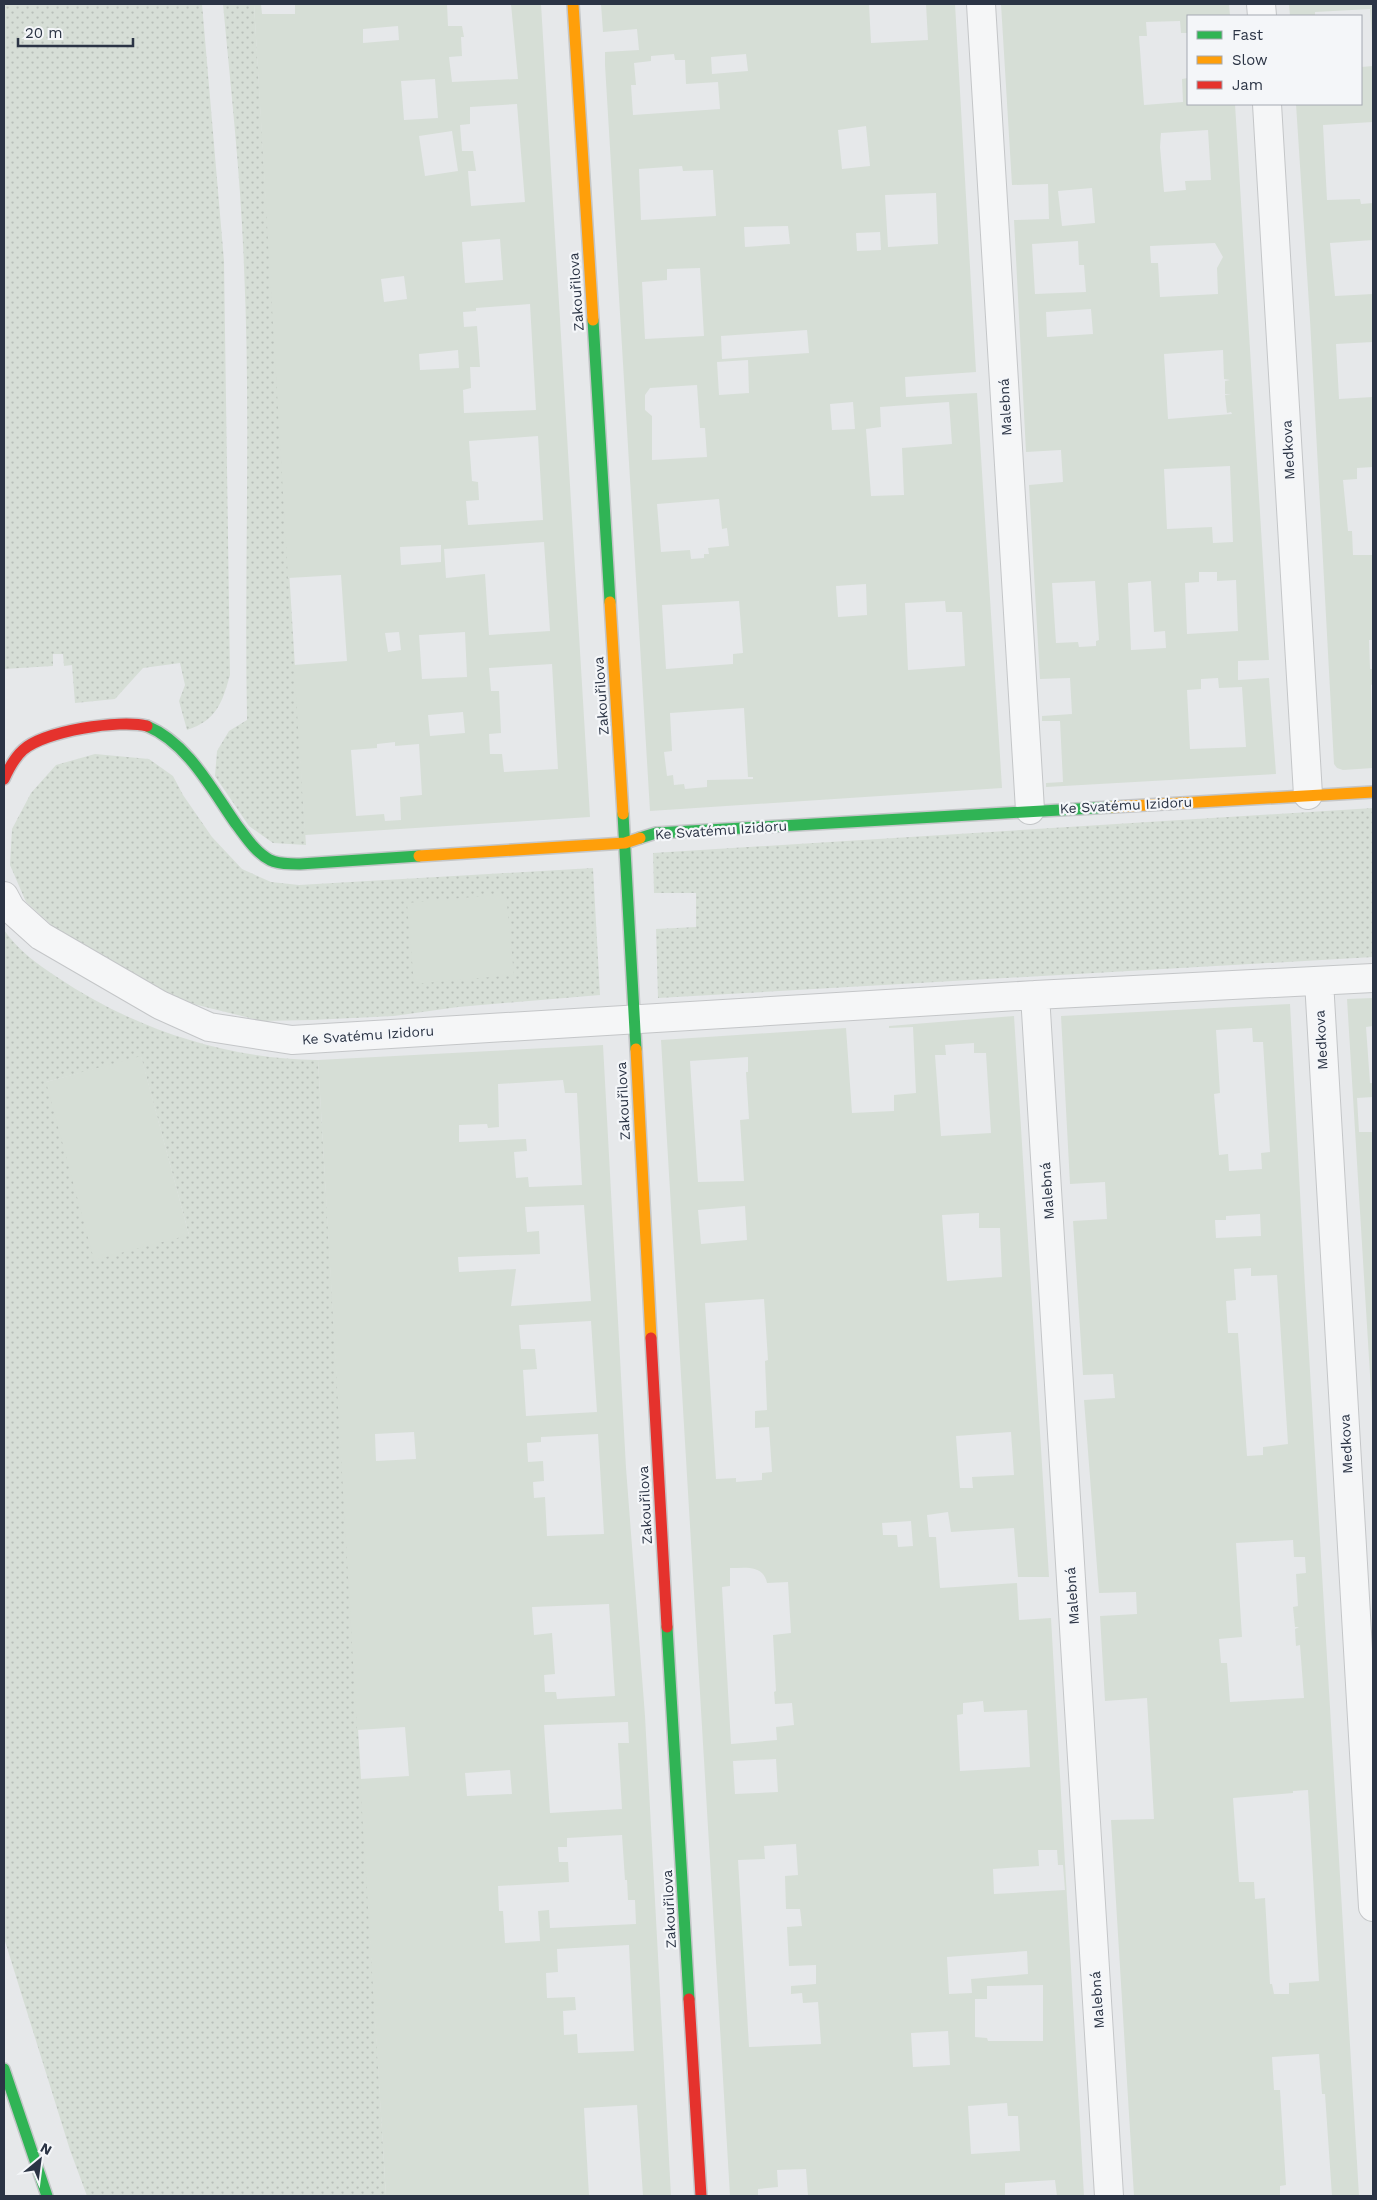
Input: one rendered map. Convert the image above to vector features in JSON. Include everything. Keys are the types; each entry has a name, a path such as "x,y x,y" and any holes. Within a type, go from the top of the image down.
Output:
{"main road":[{"name":"Zakouřilova","path":"573,4 625,843 633,1018 701,2196"},
{"name":"Ke Svatému Izidoru","path":"4,779 10,765 24,748 46,736 125,723 149,727 172,742 188,758 256,850 278,863 300,864 625,843 656,833 1030,810 1373,792"},
{"path":"4,2069 47,2196"}],"street":[{"name":"Malebná","path":"981,4 1030,810"},
{"name":"Medkova","path":"1267,105 1308,795"},
{"name":"Ke Svatému Izidoru","path":"4,896 11,909 41,936 160,1005 209,1027 292,1040 633,1018 1373,978"},
{"name":"Medkova","path":"1319,981 1373,1907"},
{"name":"Malebná","path":"1035,995 1109,2196"}],"shaded area":[{"path":"4,4 202,4 224,261 230,675 221,702 212,716 187,730 179,701 185,685 180,663 143,668 115,699 75,703 72,665 64,666 63,654 53,654 53,666 4,669"},
{"path":"223,4 254,4 306,845 273,843 249,826 215,776 217,751 229,731 247,720 247,437 243,234"},
{"path":"254,4 261,4 262,14 295,14 295,4 447,4 448,26 462,26 464,37 461,37 462,56 449,57 452,82 518,79 511,4 541,4 590,817 305,835 294,665 347,661 341,575 288,578","holes":["398,26 399,40 363,43 363,29","435,79 438,118 404,120 401,81","517,104 525,202 471,206 468,171 476,171 473,151 462,151 460,125 470,124 470,107","452,131 458,171 425,176 419,136","500,239 503,280 465,283 462,242","404,276 407,299 384,302 381,279","530,304 536,410 464,413 463,390 471,388 470,367 480,367 477,326 464,327 463,312 476,311 476,308","458,350 459,368 420,370 419,354","538,436 543,520 468,525 466,501 479,500 478,482 472,481 469,441","544,542 550,631 489,635 485,574 446,578 444,549","441,545 441,562 401,565 400,547","399,632 401,650 388,652 385,633","465,632 467,677 422,679 419,635","552,664 558,769 504,772 502,754 490,754 489,734 501,733 499,691 491,691 489,668","463,712 465,733 430,736 428,715","395,742 395,746 419,744 422,795 400,797 401,820 385,821 384,814 356,816 351,750 377,748 377,744"]},
{"path":"601,4 869,4 871,43 928,40 926,4 955,4 976,372 905,377 906,397 977,393 1002,788 650,811 605,65 605,52 639,50 637,29 603,32","holes":["674,54 675,60 685,60 686,84 718,82 720,109 633,115 631,85 636,85 634,63 651,61 651,56","746,54 748,71 712,74 711,57","866,126 870,166 842,169 838,130","682,166 683,171 713,170 716,216 641,220 639,169","936,193 938,244 888,247 885,195","788,226 790,244 745,247 744,227","880,232 881,250 857,251 856,233","700,268 704,336 645,339 642,282 667,280 667,269","807,330 809,353 722,359 721,336","748,360 749,393 719,395 717,362","697,385 700,428 705,428 707,457 652,460 652,416 645,410 645,395 650,388","853,402 855,429 832,430 830,404","949,402 952,444 902,448 904,495 871,496 866,429 881,427 880,407","719,499 722,529 727,528 729,546 708,548 709,554 704,554 704,558 691,559 690,550 661,552 657,504","866,584 867,615 838,617 836,586","739,601 743,653 733,654 733,664 666,669 662,605","945,601 946,612 962,612 965,666 908,670 905,603","744,708 748,777 753,777 753,779 707,780 707,787 685,789 684,784 674,785 673,775 667,776 664,752 672,751 670,713"]},
{"path":"1001,4 1229,4 1230,15 1187,15 1187,33 1181,33 1180,21 1146,22 1147,36 1139,36 1144,105 1183,102 1182,79 1187,78 1187,105 1235,105 1269,660 1238,661 1238,680 1269,678 1276,774 1046,787 1046,783 1063,782 1060,721 1042,721 1042,716 1072,714 1070,678 1040,679 1029,485 1063,482 1061,450 1026,452 1014,220 1049,219 1048,184 1012,185","holes":["1208,130 1211,180 1185,181 1186,190 1164,192 1160,147 1161,133","1092,188 1095,223 1062,226 1058,191","1078,241 1079,265 1084,265 1086,292 1035,294 1032,244","1215,243 1223,257 1217,268 1218,294 1160,297 1158,263 1151,263 1150,246","1091,309 1093,334 1047,337 1046,312","1223,350 1224,379 1230,380 1225,381 1225,394 1231,395 1225,395 1227,413 1231,412 1232,414 1168,419 1164,354","1230,466 1233,542 1213,543 1212,527 1167,529 1164,469","1199,572 1217,572 1217,581 1236,580 1238,631 1187,634 1185,583 1199,582","1095,581 1099,640 1096,641 1096,646 1079,647 1078,642 1056,643 1052,583","1151,581 1154,632 1165,631 1166,648 1131,650 1128,583","1218,678 1219,688 1242,687 1246,747 1190,749 1187,690 1201,689 1201,679"]},
{"path":"1289,4 1373,4 1373,52 1370,9 1315,12 1315,15 1290,15"},
{"path":"1373,66 1373,122 1323,125 1327,200 1360,199 1361,204 1373,203 1373,240 1330,243 1335,296 1373,294 1373,342 1336,344 1339,399 1373,397 1373,467 1357,468 1357,479 1343,480 1348,531 1352,531 1353,555 1373,555 1373,640 1369,640 1370,669 1373,669 1373,684 1371,685 1373,768 1343,770 1337,768 1334,764 1310,320 1296,105 1362,105 1362,67"},
{"path":"95,754 149,759 173,776 183,795 212,837 242,869 271,882 299,885 593,868 600,995 458,1007 394,1016 262,1021 181,1001 58,931 26,902 10,865 12,829 31,793 56,765"},
{"path":"1373,808 1373,957 658,998 656,929 696,927 696,893 654,893 653,853"},
{"path":"506,894 514,975 414,984 407,903"},
{"path":"4,930 28,956 57,977 117,1012 149,1026 182,1038 249,1054 318,1060 386,2196 87,2196 70,2150 4,1938","holes":["141,1057 189,1235 46,1082"]},
{"path":"1373,998 1373,1026 1366,1027 1370,1083 1373,1083 1373,1097 1357,1098 1359,1132 1373,1132 1373,1424 1347,999"},
{"path":"1290,1004 1359,2196 1332,2196 1325,2094 1322,2094 1319,2054 1272,2057 1274,2090 1280,2090 1286,2185 1280,2186 1280,2196 1134,2196 1111,1820 1154,1819 1147,1698 1105,1701 1100,1616 1137,1614 1136,1592 1099,1593 1084,1400 1115,1398 1113,1374 1083,1375 1073,1221 1107,1219 1105,1182 1070,1184 1061,1016","holes":["1252,1028 1253,1042 1263,1042 1270,1152 1261,1153 1262,1169 1229,1171 1228,1154 1219,1155 1214,1094 1220,1093 1216,1030","1260,1214 1261,1236 1216,1238 1215,1220 1226,1220 1226,1216","1251,1268 1251,1276 1277,1275 1288,1444 1263,1447 1263,1455 1247,1456 1238,1333 1228,1333 1226,1301 1236,1300 1234,1269","1293,1540 1294,1557 1305,1557 1306,1573 1296,1574 1298,1606 1293,1607 1295,1627 1299,1627 1295,1629 1296,1646 1300,1645 1304,1698 1230,1702 1227,1663 1221,1663 1219,1639 1242,1637 1236,1543","1308,1790 1319,1981 1289,1983 1289,1994 1274,1994 1272,1984 1270,1984 1265,1898 1255,1899 1254,1882 1239,1882 1233,1798 1293,1793 1293,1791"]},
{"path":"1014,1016 1049,1577 1018,1577 1014,1528 951,1532 948,1512 927,1515 929,1537 936,1537 940,1588 1017,1583 1019,1620 1051,1618 1084,2196 1057,2196 1055,2180 1005,2183 1005,2196 808,2196 806,2169 777,2170 778,2187 758,2189 758,2196 730,2196 661,1040 846,1028 852,1113 894,1111 894,1095 916,1093 913,1027 889,1028 889,1026","holes":["974,1043 974,1053 986,1053 991,1133 941,1136 935,1055 946,1055 945,1045","748,1057 748,1072 746,1072 749,1119 740,1120 744,1181 698,1182 690,1061","745,1206 747,1240 701,1244 698,1210","979,1213 979,1228 1000,1228 1002,1277 947,1281 942,1215","764,1299 768,1360 765,1361 767,1410 755,1411 755,1428 769,1427 772,1472 762,1473 762,1480 736,1482 736,1478 716,1479 705,1303","1011,1432 1014,1475 972,1477 973,1488 960,1488 956,1436","911,1521 913,1546 898,1547 897,1535 883,1535 882,1523","730,1568 753,1568 762,1573 767,1583 788,1582 791,1633 773,1635 776,1691 774,1692 775,1704 792,1703 794,1725 776,1727 777,1740 731,1744 722,1587 730,1586","983,1701 984,1712 1027,1710 1030,1767 960,1771 957,1715 963,1714 963,1703","776,1759 778,1792 735,1794 733,1761","796,1844 798,1875 785,1876 786,1909 800,1909 802,1926 787,1927 789,1966 816,1965 816,1984 791,1986 791,1994 802,1993 803,2003 818,2002 821,2044 749,2047 738,1860 765,1859 764,1846","1038,1850 1057,1850 1058,1865 1063,1865 1065,1890 994,1894 993,1869 1039,1866","1027,1951 1028,1974 971,1979 972,1993 949,1994 947,1957","1043,1985 1043,2041 988,2041 987,2038 975,2037 975,1999 987,1999 987,1986","948,2031 950,2065 913,2067 911,2033","1007,2103 1008,2116 1018,2116 1020,2151 971,2154 968,2106"]},
{"path":"603,1045 626,1468 645,1716 671,2196 643,2196 637,2105 584,2108 589,2196 386,2196 360,1779 409,1776 405,1727 357,1730 318,1060","holes":["563,1080 565,1093 577,1093 582,1185 529,1187 528,1177 516,1178 514,1152 527,1151 526,1139 459,1142 459,1125 487,1124 488,1128 499,1127 498,1084","584,1205 591,1301 511,1306 516,1269 459,1272 458,1257 540,1254 539,1231 527,1232 525,1207","591,1321 597,1412 526,1416 523,1370 537,1369 535,1349 521,1349 519,1325","414,1432 416,1459 376,1461 375,1434","598,1434 604,1534 547,1536 545,1497 534,1498 533,1482 544,1481 543,1461 528,1462 527,1443 541,1442 541,1437","609,1604 615,1696 557,1699 556,1692 545,1692 544,1675 555,1674 552,1633 534,1635 532,1607","628,1722 629,1743 618,1743 622,1809 550,1813 544,1725","510,1770 512,1794 467,1796 465,1773","622,1835 628,1900 635,1900 636,1924 550,1928 549,1910 538,1911 540,1941 505,1943 503,1911 499,1911 498,1886 569,1882 568,1862 559,1862 558,1847 567,1847 567,1838","629,1945 634,2051 578,2053 577,2034 564,2035 563,2011 576,2010 575,1997 547,1998 546,1973 558,1972 557,1949"]},
{"path":"141,1056 189,1235 94,1260 46,1082"}],"traffic: fast":[{"path":"593,320 610,602"},
{"path":"147,726 162,734 187,756 255,849 274,862 300,864 419,856"},
{"path":"640,838 656,833 1112,807"},
{"path":"623,814 636,1049"},
{"path":"667,1627 689,1999"},
{"path":"4,2069 47,2196"}],"traffic: slow":[{"path":"573,4 593,320"},
{"path":"610,602 623,814"},
{"path":"1112,807 1373,792"},
{"path":"419,856 625,843 640,838"},
{"path":"636,1049 651,1338"}],"traffic: jam":[{"path":"4,779 12,763 23,750 47,737 83,728 119,724 147,726"},
{"path":"651,1338 667,1627"},
{"path":"689,1999 701,2196"}]}
